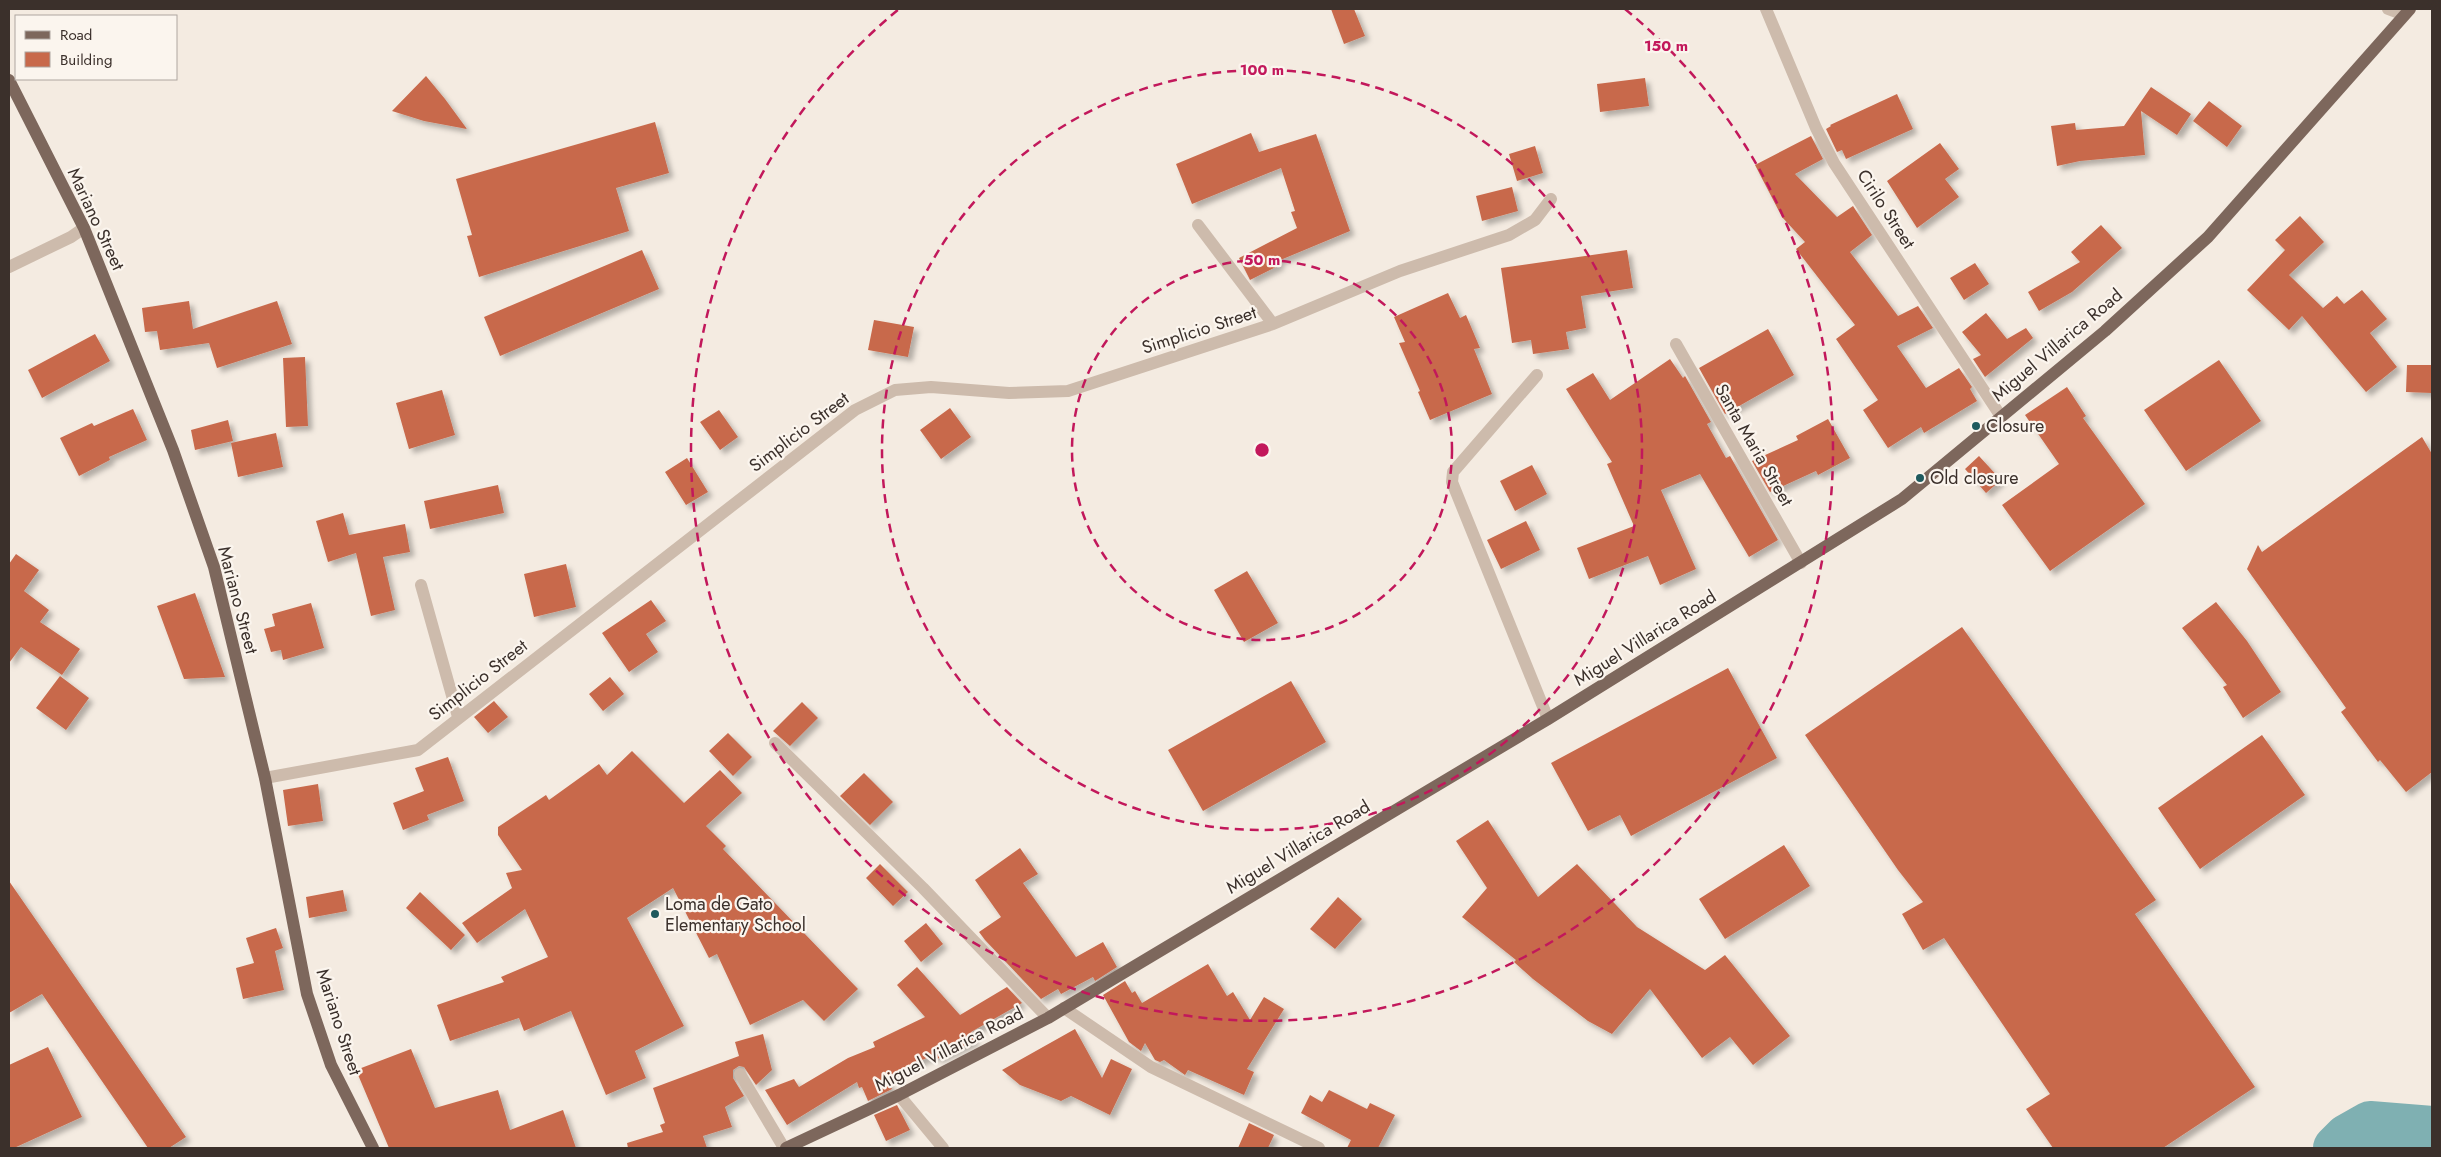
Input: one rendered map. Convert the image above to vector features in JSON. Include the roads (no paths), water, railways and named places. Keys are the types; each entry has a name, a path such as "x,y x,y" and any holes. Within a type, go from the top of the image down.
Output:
{"main road":[{"name":"Miguel Villarica Road","path":"785,1148 899,1095 1048,1018 1548,718 1902,499 2000,415 2105,331 2208,238 2407,12"},
{"name":"Mariano Street","path":"9,80 84,228 173,450 214,568 265,778 307,994 331,1065 374,1148"}],"street":[{"name":"Cirilo Street","path":"1766,9 1816,128 1834,163 2000,415"},
{"path":"2388,9 2407,12"},
{"name":"Simplicio Street","path":"265,778 418,750 855,410 895,390 931,387 1009,393 1068,391 1273,324 1400,272 1509,235 1535,220 1550,198"},
{"path":"1198,224 1273,324"},
{"path":"9,267 71,237 84,228"},
{"name":"Santa Maria Street","path":"1676,344 1801,563"},
{"path":"1537,375 1453,472 1452,482 1548,718"},
{"path":"421,586 458,717"},
{"path":"775,743 923,888 1048,1018"},
{"path":"1064,1008 1151,1067 1319,1148"},
{"path":"740,1074 785,1148"},
{"path":"899,1095 943,1148"}],"waterway":[{"path":"2336,1148 2347,1137 2370,1124 2432,1129"}],"place":[{"name":"Closure","path":"1976,426"},
{"name":"Old closure","path":"1920,478"},
{"name":"Loma de Gato Elementary School","path":"655,914"}]}
